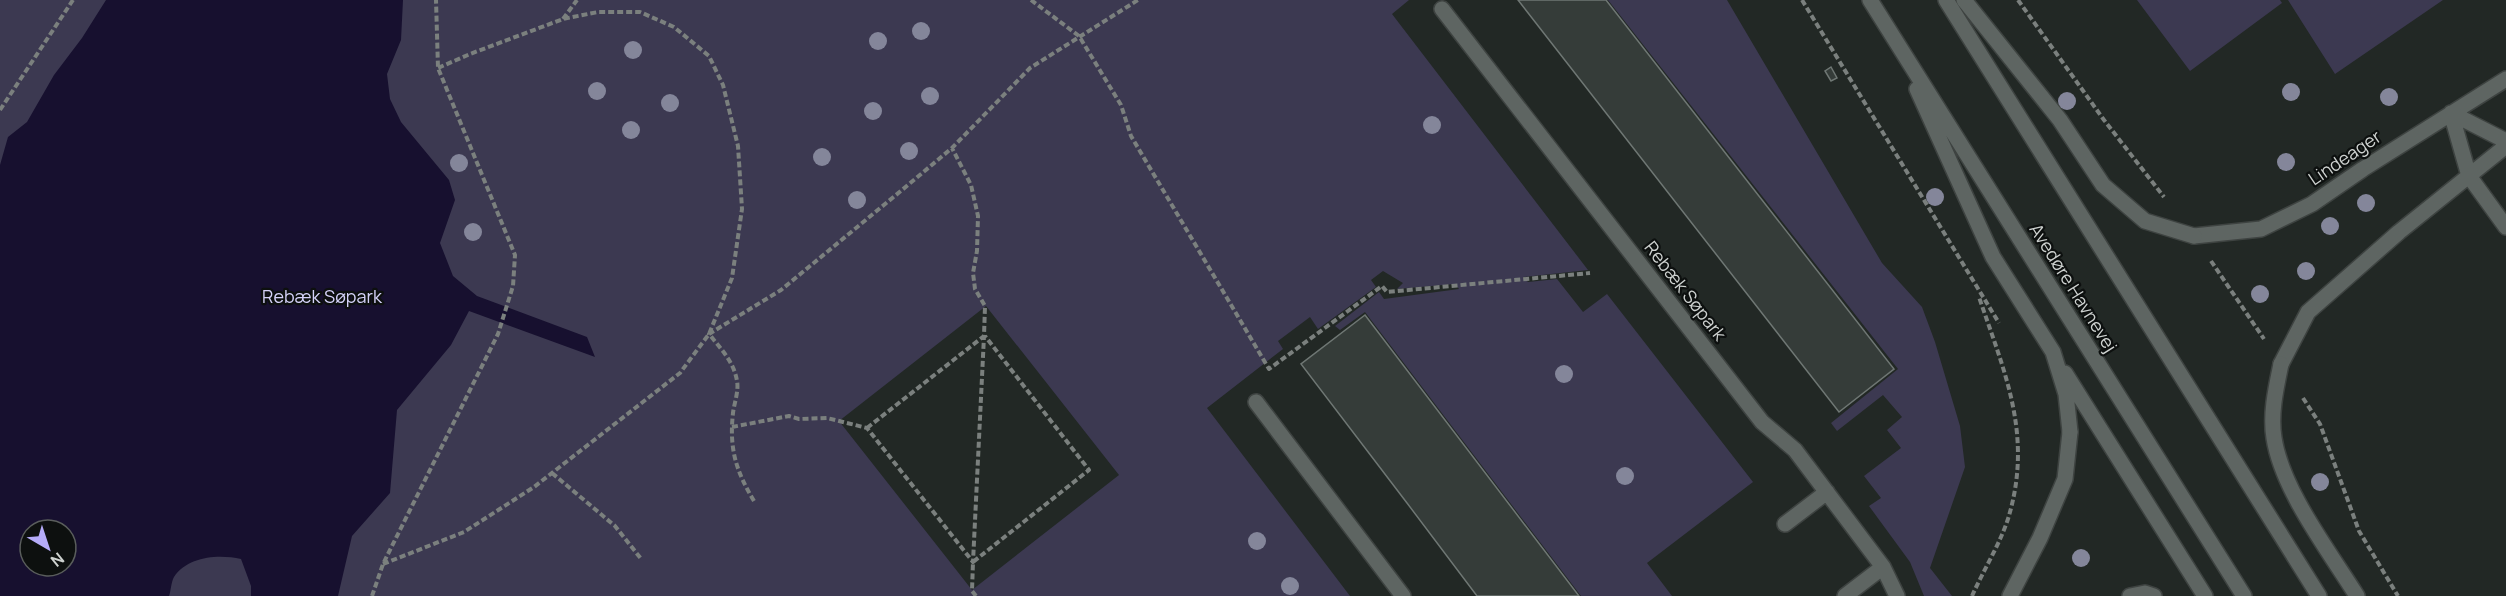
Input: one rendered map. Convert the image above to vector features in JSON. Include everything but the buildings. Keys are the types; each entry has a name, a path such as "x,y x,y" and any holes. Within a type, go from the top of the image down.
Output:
{"street":[{"name":"Avedøre Havnevej","path":"1870,0 2244,596"},
{"path":"1946,0 2319,596"},
{"path":"1964,0 2060,120 2103,185 2145,221 2194,236"},
{"name":"Rebæk Søpark","path":"1442,9 1762,422 1795,450 1883,567 1897,596"},
{"path":"1893,38 1992,258 2205,596"},
{"name":"Lindeager","path":"2194,236 2261,230 2313,204 2363,169 2506,79"},
{"path":"2451,113 2506,141"},
{"path":"2451,113 2469,176 2506,227"},
{"path":"2357,596 2292,491 2280,463 2273,436 2274,400 2281,364 2308,312 2399,232 2506,146"},
{"path":"2010,596 2040,538 2065,479 2070,432 2066,394 2053,352"},
{"path":"1256,402 1403,596"},
{"path":"1785,524 1827,492"},
{"path":"1845,596 1883,567"},
{"path":"2130,596 2145,593 2154,596"}],"path":[{"path":"0,110 73,0"},
{"path":"372,596 383,564 498,334 513,286 515,255 438,68 436,0"},
{"path":"563,19 577,0"},
{"path":"1031,0 1079,36 1121,105 1131,136 1269,369 1382,286 1387,292 1590,273"},
{"path":"709,334 781,290 952,148 1030,68 1138,0"},
{"path":"1802,0 1977,290 2013,398 2020,459 2010,513 1972,596"},
{"path":"2018,0 2104,120 2166,200"},
{"path":"383,564 464,532 534,487 680,373 709,334 732,278 742,208 738,146 723,85 709,56 674,27 640,12 598,12 563,19 438,68"},
{"path":"952,148 971,184 978,216 977,251 973,273 975,289 986,306 973,562 972,591 975,596"},
{"path":"2194,236 2320,424 2359,531 2398,596"},
{"path":"709,334 731,361 738,383 732,427 733,452 740,478 754,501"},
{"path":"867,428 984,336"},
{"path":"973,562 1089,470 984,336"},
{"path":"732,427 789,416 799,419 827,418 867,428 973,562"},
{"path":"552,473 615,526 642,560"}],"green space":[{"name":"Rebæk Søpark","path":"0,0 1409,0 1392,14 1588,270 1523,277 1528,282 1557,279 1583,312 1607,294 1753,482 1647,563 1672,596 1581,596 1365,312 1340,330 1335,326 1379,292 1384,299 1459,289 1455,284 1397,289 1403,283 1383,271 1371,280 1376,287 1318,329 1310,317 1278,341 1283,349 1207,408 1350,596 0,596","holes":["986,306 1119,475 972,590 839,421"]},
{"path":"1608,0 1727,0 1882,263 1922,307 1960,426 1965,467 1930,568 1952,596 1924,596 1910,562 1869,506 1881,498 1864,476 1901,448 1887,430 1902,417 1883,395 1837,431 1831,423 1898,369"},
{"path":"2137,0 2280,0 2282,3 2190,71"},
{"path":"2288,0 2443,0 2335,74"}],"shaded area":[{"path":"106,0 403,0 401,40 387,74 390,99 401,122 449,180 455,200 440,243 453,276 477,296 587,337 595,357 469,311 451,345 397,410 390,493 352,536 338,596 251,596 251,586 241,559 214,557 196,561 180,570 172,581 169,596 0,596 0,165 8,137 27,122 54,75 82,38"}]}
